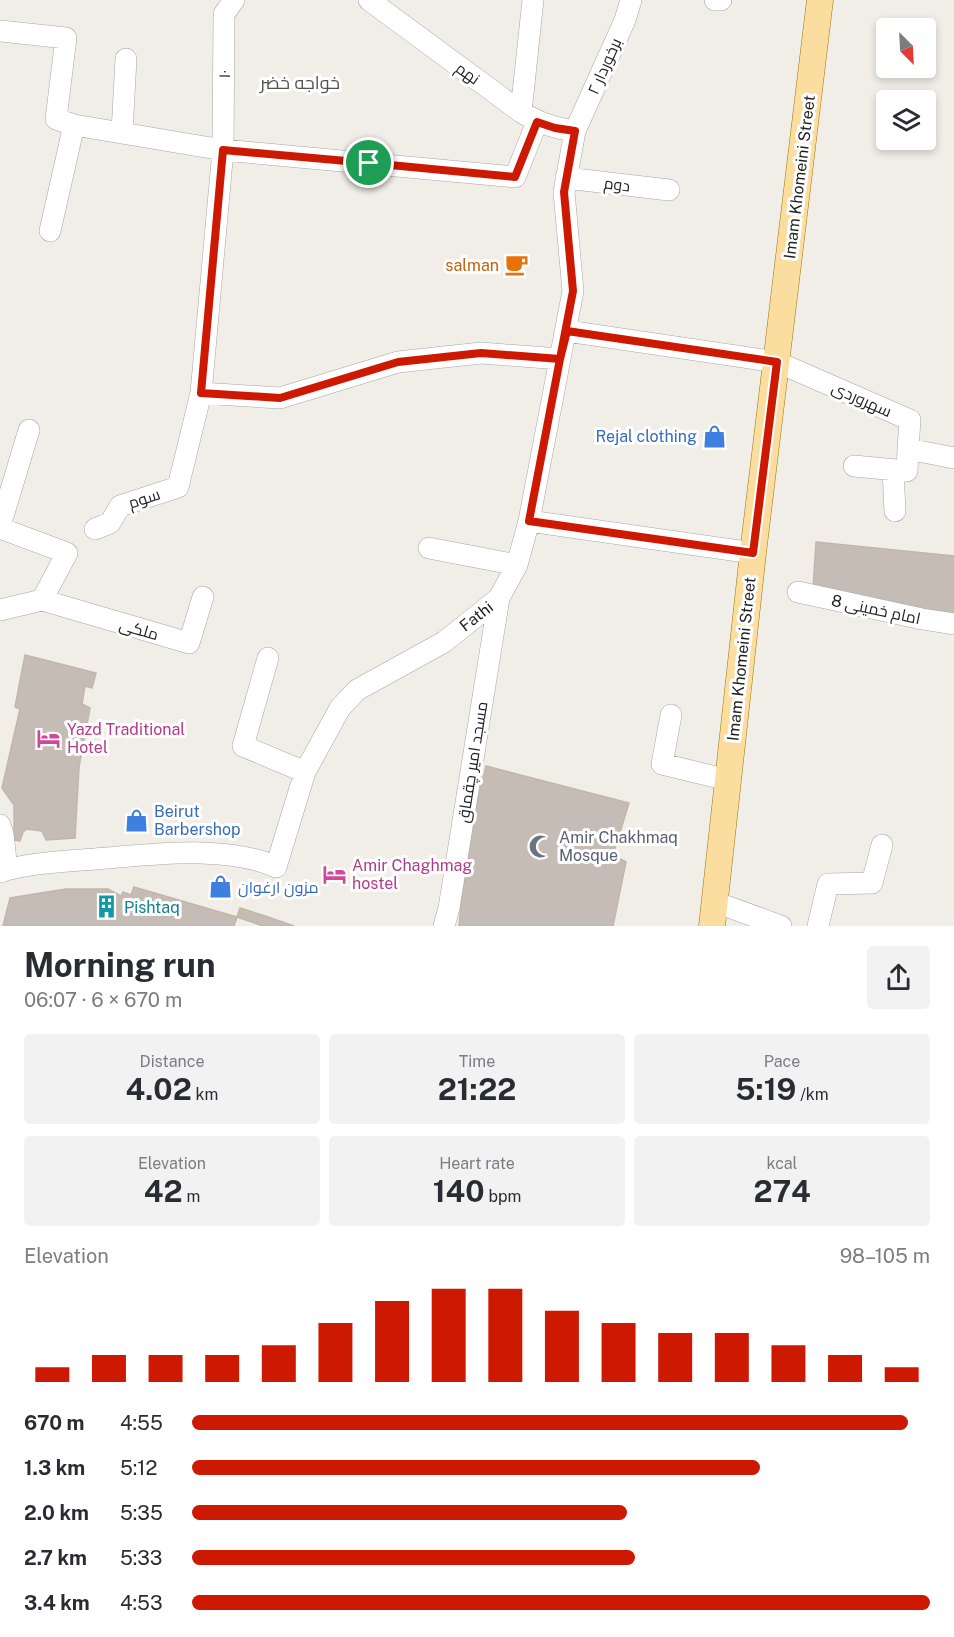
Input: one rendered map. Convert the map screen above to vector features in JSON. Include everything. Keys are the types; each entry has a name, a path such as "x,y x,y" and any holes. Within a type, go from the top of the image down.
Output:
{"main road":[{"name":"Imam Khomeini Street","path":"714,914 753,553 820,0"}],"street":[{"name":"۱۰","path":"201,393 223,150 224,14 234,0"},
{"name":"نهم","path":"369,0 529,117 555,128 575,131"},
{"path":"0,31 66,38 56,119 74,125 223,150 515,177 529,117 533,0"},
{"name":"برخوردار ۲","path":"567,331 573,291 564,192 575,131 625,20 631,0"},
{"path":"715,0 721,0"},
{"path":"122,132 126,59"},
{"path":"50,231 74,125"},
{"name":"دوم","path":"566,178 669,190"},
{"path":"567,331 777,362"},
{"name":"Fathi","path":"3,871 66,861 183,853 237,856 276,867 304,772 340,708 357,690 444,642 499,598 517,565 529,521 567,331"},
{"path":"201,393 280,398 398,362 481,353 560,359"},
{"name":"سهروردی","path":"777,362 910,420 908,449"},
{"name":"سوم","path":"95,529 110,523 120,506 178,487 201,393"},
{"path":"0,610 42,600 67,553 0,527 29,430"},
{"path":"854,466 907,471 908,449 954,458"},
{"path":"893,470 895,511"},
{"path":"529,521 753,553"},
{"path":"429,548 517,565"},
{"name":"امام خمینی 8","path":"798,592 922,620 954,624"},
{"name":"ملکی","path":"42,600 189,643 204,597"},
{"name":"مسجد امیر چقماق","path":"444,926 449,908 499,598"},
{"path":"268,658 243,746 304,772"},
{"path":"671,715 662,765 728,780"},
{"path":"0,825 3,834 3,871"},
{"path":"818,926 828,884 872,883 882,845"},
{"path":"714,914 781,926"}],"building":[{"path":"816,542 954,556 954,619 813,589"},
{"name":"Yazd Traditional Hotel","path":"25,655 96,673 92,688 85,686 82,704 90,708 79,767 75,838 46,840 42,831 27,829 23,832 20,841 14,840 14,805 2,788 20,709 15,707"},
{"name":"Amir Chakhmaq Mosque","path":"486,766 629,803 613,855 626,862 613,926 459,926 468,838"},
{"name":"Pishtaq","path":"134,887 237,917 234,926 3,926 10,898 66,889 108,889 121,896 123,892 131,895"},
{"path":"240,908 294,926 263,926 237,917"}],"place":[{"name":"salman","path":"517,265"},
{"name":"Rejal clothing","path":"715,436"},
{"name":"Yazd Traditional Hotel","path":"49,738"},
{"name":"Beirut Barbershop","path":"136,820"},
{"name":"Amir Chakhmaq Mosque","path":"541,846"},
{"name":"Amir Chaghmag hostel","path":"334,874"},
{"name":"مزون ارغوان","path":"220,887"},
{"name":"Pishtaq","path":"106,907"}],"district":[{"name":"خواجه خضر","path":"300,83"}],"route":[{"path":"369,163 223,150 201,393 280,398 398,362 481,353 560,359 567,331 777,362 753,553 529,521 567,331 573,291 564,192 575,131 537,122 515,177 369,163"}]}
